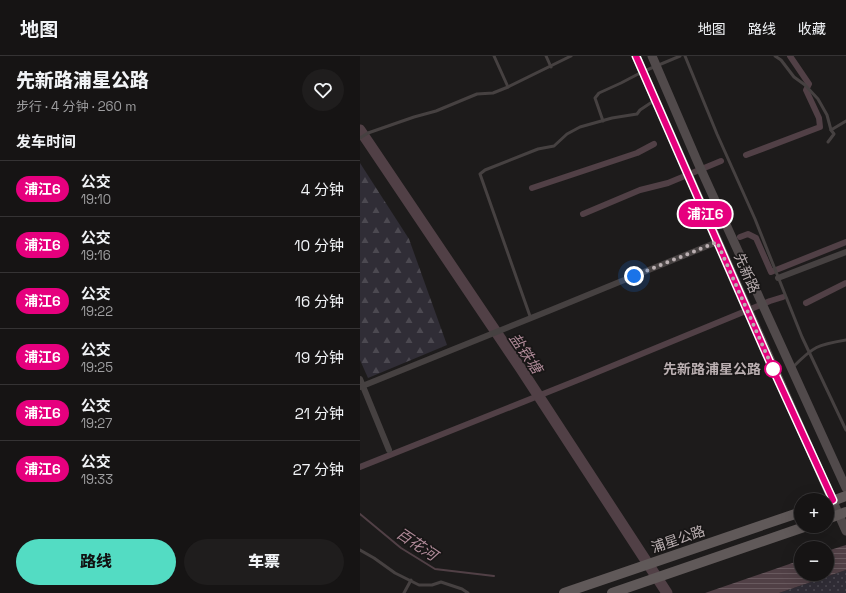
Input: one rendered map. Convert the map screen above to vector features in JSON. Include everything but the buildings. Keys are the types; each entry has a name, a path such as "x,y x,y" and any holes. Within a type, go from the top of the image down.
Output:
{"main road":[{"name":"先新路","path":"636,56 717,242 752,318 826,493"},
{"name":"先新路","path":"652,56 704,177 846,488"},
{"path":"834,500 846,496"},
{"name":"先新路","path":"834,506 843,514 846,531"},
{"name":"浦星公路","path":"564,593 794,514"},
{"path":"612,593 794,530"}],"street":[{"path":"361,386 717,242"},
{"path":"778,278 846,252"},
{"path":"360,379 361,386 389,450"}],"lane":[{"path":"494,56 508,87"},
{"path":"546,56 551,67"},
{"path":"360,138 368,133 414,116 436,111 477,94 493,93 551,67 571,56"},
{"path":"603,121 595,98 599,93 621,84 642,72 680,56"},
{"path":"685,56 755,220 802,337 846,430"},
{"path":"775,56 781,60 794,78 806,85 818,99 827,115 831,130 834,134 828,142"},
{"path":"530,318 480,174 498,164 538,149 554,146 567,134 580,127 637,114 640,110 655,100"},
{"path":"831,130 846,121"},
{"path":"792,368 809,350 822,344 846,340"},
{"path":"360,550 395,573 419,585 432,585 441,582 462,589 468,593"},
{"path":"404,593 411,580"}],"green space":[{"path":"360,163 409,239 447,345 368,378 360,360"},
{"path":"846,570 846,593 779,593 814,581 834,581 834,574"}],"shaded area":[{"path":"846,545 846,570 834,574 834,549"},
{"path":"794,562 794,581 814,581 779,593 705,593"}],"waterway":[{"path":"746,155 820,127 819,118 806,90 809,84 790,56"},
{"name":"盐铁塘","path":"360,130 521,369 667,593"},
{"path":"532,188 637,153 654,144"},
{"path":"583,214 640,190 668,183 721,161"},
{"path":"740,237 748,234 756,238 771,272 846,242"},
{"path":"806,303 846,283"},
{"path":"360,467 783,297"},
{"name":"百花河","path":"360,514 401,548 435,569 494,576"}],"bus line":[{"name":"浦江6","path":"636,56 717,242 752,318 773,369 830,493"}],"place":[{"name":"先新路浦星公路","path":"773,369"}],"route":[{"path":"634,276 717,242 752,318 773,369"}]}
